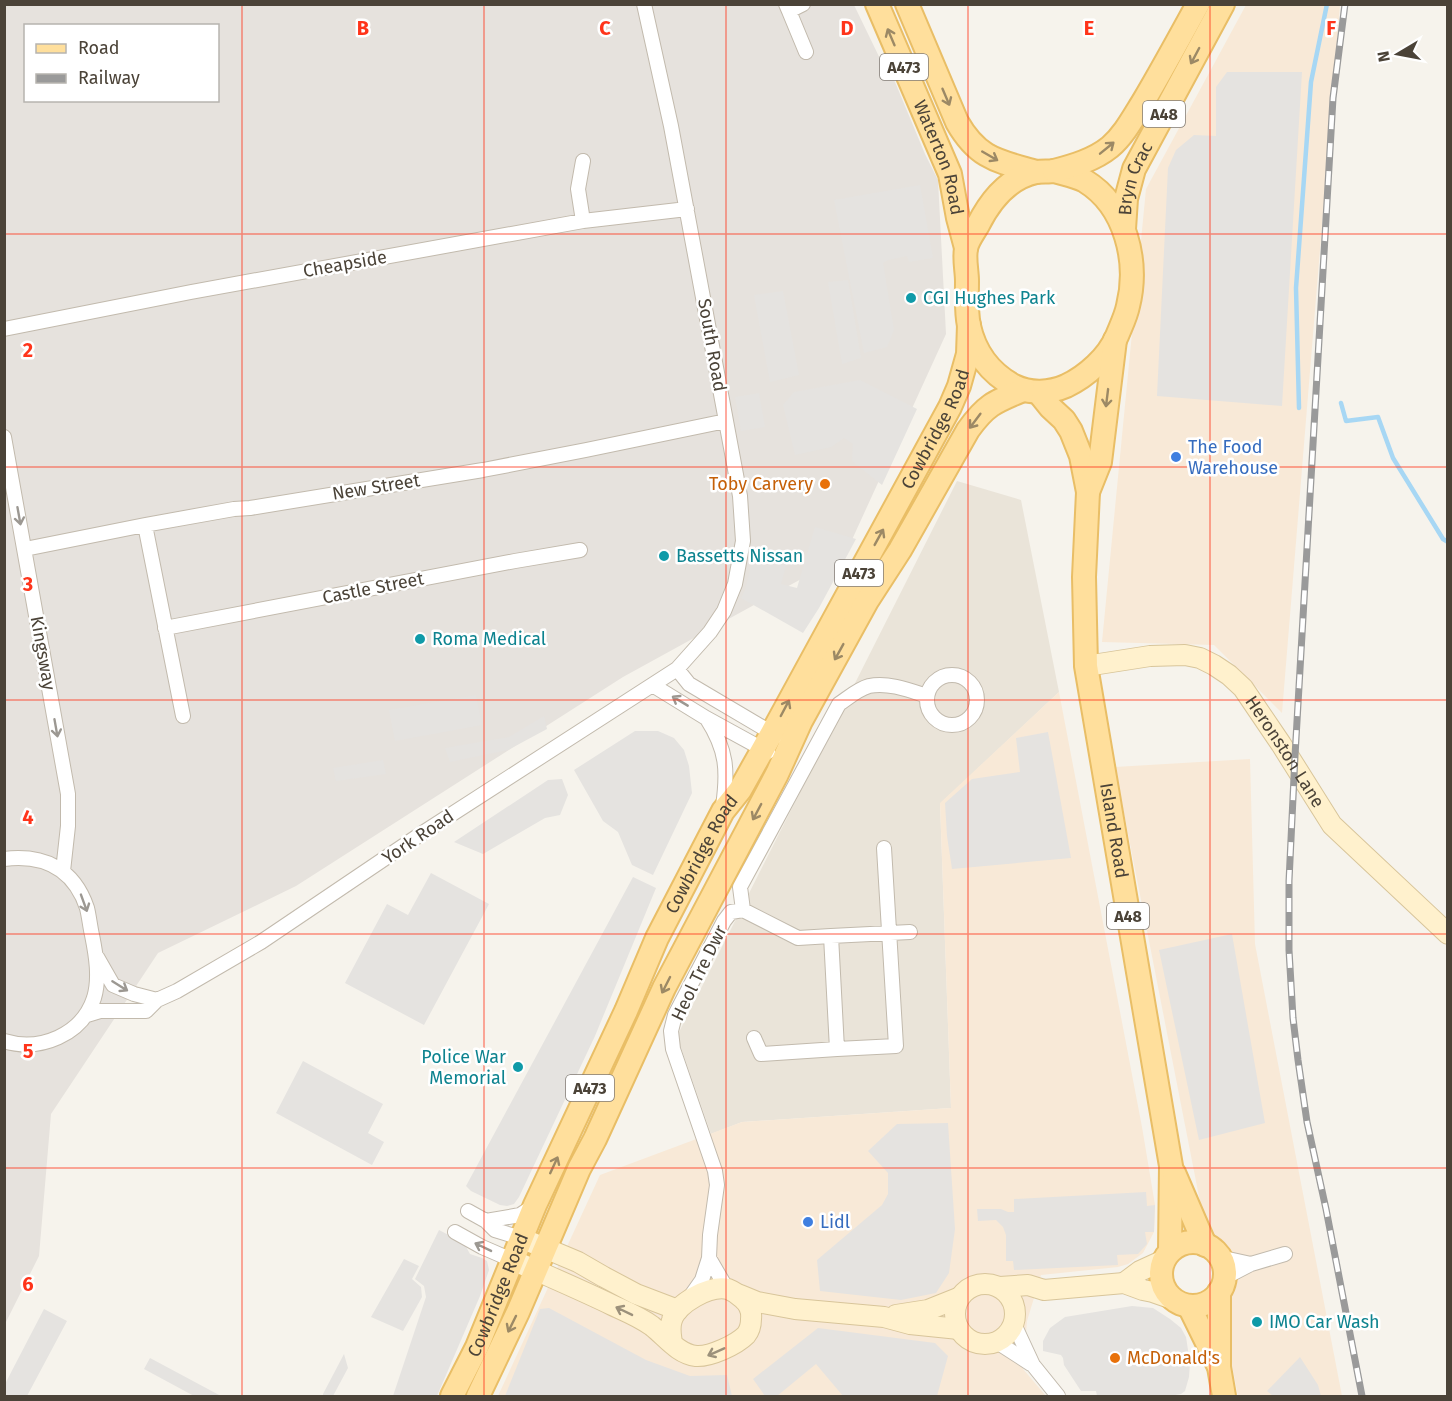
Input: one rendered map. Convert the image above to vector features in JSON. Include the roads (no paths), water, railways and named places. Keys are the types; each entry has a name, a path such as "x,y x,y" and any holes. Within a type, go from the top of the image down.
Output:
{"main road":[{"name":"Waterton Road","path":"877,4 950,174 966,248"},
{"name":"Waterton Road","path":"907,4 964,135 973,145 994,160 1045,172"},
{"name":"Bryn Crac","path":"1045,172 1077,165 1110,147 1125,130 1162,70 1198,4"},
{"name":"Bryn Crac","path":"1124,229 1126,199 1134,169 1223,4"},
{"name":"A48","path":"1045,172 1083,180 1096,189 1124,229 1131,254 1132,285 1128,306 1115,340 1100,462 1088,492 1081,456 1064,420 1030,391 995,374 976,348 969,325 966,248 986,208 1005,188 1020,178 1045,172"},
{"name":"Cowbridge Road","path":"478,1396 518,1312 579,1169 777,746 950,407 968,354 969,325"},
{"name":"A48","path":"1030,391 1064,387 1078,380 1094,366 1115,340"},
{"name":"Cowbridge Road","path":"452,1396 477,1347 535,1205 626,1011 657,938 723,812 807,711 867,601 900,550 980,413 992,404 1030,391"},
{"name":"Island Road","path":"1088,492 1084,577 1086,666 1171,1167"},
{"name":"A48","path":"1171,1167 1167,1255 1161,1272 1162,1283 1166,1291 1181,1303 1219,1367"},
{"name":"A48","path":"1171,1167 1217,1268 1219,1367 1224,1396"},
{"path":"1167,1255 1183,1244 1194,1242 1217,1268 1212,1300 1203,1304 1181,1303"}],"street":[{"name":"South Road","path":"644,4 671,126 740,496 743,541 735,584 724,611 677,669"},
{"path":"803,4 787,8 806,52"},
{"path":"583,161 578,189 583,221"},
{"name":"Cheapside","path":"4,329 191,292 583,221 687,209"},
{"name":"New Street","path":"25,549 234,509 483,470 726,421"},
{"name":"Kingsway","path":"4,437 68,794 68,826 63,871"},
{"path":"145,525 183,716"},
{"name":"Castle Street","path":"165,628 580,550"},
{"name":"Heronston Lane","path":"1086,666 1150,656 1185,655 1200,658 1229,675 1244,688 1332,825 1448,934"},
{"path":"677,669 689,684 777,746"},
{"name":"York Road","path":"87,1015 100,1011 146,1011 157,1000 177,991 261,942 417,836 654,686 677,669"},
{"path":"654,686 706,718 777,746"},
{"name":"Heol Tre Dwr","path":"681,1306 702,1280 709,1257 717,1185 715,1172 673,1049 671,1031 675,1015 724,921 731,912 743,910 740,887 839,704 868,687 878,686 895,687 927,696"},
{"path":"706,718 717,734 726,766 723,812"},
{"path":"754,1038 761,1054 896,1046 884,848"},
{"path":"4,859 30,859 49,863 63,871 75,883 87,910 96,955 97,978 94,997 87,1015 63,1036 47,1043 31,1045 4,1041"},
{"path":"743,910 798,938 910,932"},
{"path":"831,936 837,1049"},
{"path":"96,955 113,985 157,1000"},
{"path":"486,1221 520,1215 535,1205"},
{"path":"468,1211 486,1221 495,1230 521,1238 578,1262 636,1294 681,1306"},
{"path":"455,1232 482,1247 636,1316 683,1353 696,1356 708,1356 739,1341 748,1334 752,1314 749,1304 733,1292 709,1257"},
{"path":"1217,1268 1251,1264 1285,1254"},
{"path":"1124,1283 1167,1255"},
{"path":"1217,1268 1251,1264"},
{"path":"884,1317 928,1310 958,1298 973,1286 982,1283 994,1285 1009,1295 1014,1304 1015,1321 1033,1365"},
{"path":"999,1287 1028,1285 1044,1290 1124,1283 1181,1303"},
{"path":"672,1343 670,1329 672,1320 681,1306 711,1290 733,1292 757,1302 795,1309 884,1317 910,1324 959,1329"},
{"path":"958,1298 955,1310 960,1332 972,1342 981,1345 1005,1338 1031,1299 1044,1290"},
{"path":"750,1328 768,1316 795,1309"},
{"path":"997,1342 1033,1365 1059,1396"}],"waterway":[{"path":"1299,408 1296,288 1311,82 1327,4"},
{"path":"1341,403 1346,421 1378,417 1393,458 1443,539 1448,542"}],"railway":[{"path":"1345,4 1333,98 1295,756 1289,881 1289,950 1293,1018 1307,1122 1362,1396"}],"place":[{"name":"CGI Hughes Park","path":"911,298"},
{"name":"The Food Warehouse","path":"1176,457"},
{"name":"Toby Carvery","path":"825,484"},
{"name":"Bassetts Nissan","path":"664,556"},
{"name":"Roma Medical","path":"420,639"},
{"name":"Police War Memorial","path":"518,1067"},
{"name":"Lidl","path":"808,1222"},
{"name":"IMO Car Wash","path":"1257,1322"},
{"name":"McDonald's","path":"1115,1358"}]}
